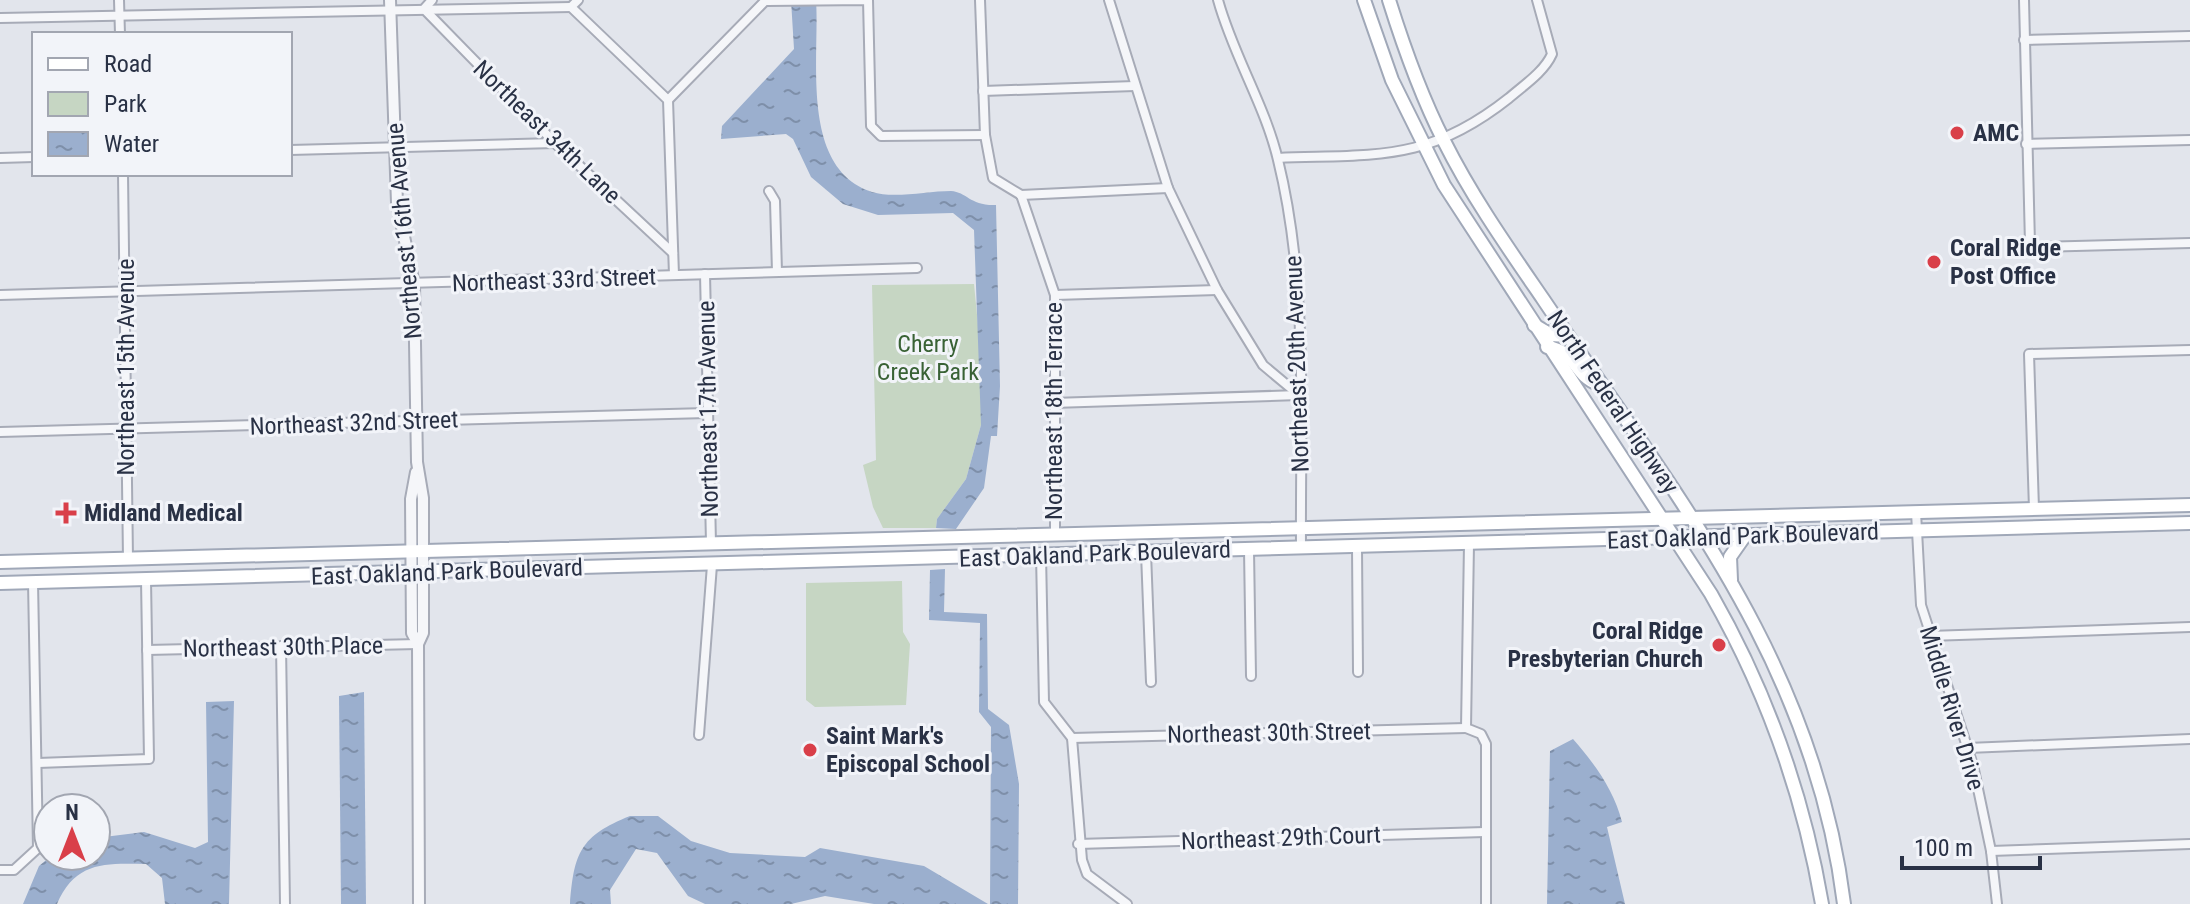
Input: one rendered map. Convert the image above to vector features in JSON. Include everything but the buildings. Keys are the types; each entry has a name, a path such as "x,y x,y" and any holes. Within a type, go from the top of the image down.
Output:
{"main road":[{"name":"North Federal Highway","path":"1364,0 1388,69 1424,148 1463,218 1675,540 1745,656 1790,766 1808,831 1822,904"},
{"name":"North Federal Highway","path":"1389,0 1444,141 1493,225 1704,538 1731,581 1786,685 1821,787 1844,904"},
{"path":"1531,323 1551,335 1568,336"},
{"path":"1547,347 1569,354 1587,380 1601,385"},
{"name":"East Oakland Park Boulevard","path":"0,562 2190,505"},
{"path":"2018,529 2032,517 2034,509"},
{"path":"2046,528 2050,516 2060,509"},
{"path":"1474,544 1495,531 1496,523"},
{"name":"East Oakland Park Boulevard","path":"0,583 1675,540 2190,523"},
{"path":"1041,555 1055,536"},
{"path":"1731,581 1730,557 1744,537"},
{"path":"961,558 971,548 971,538"},
{"path":"689,565 706,553 711,543"},
{"path":"712,565 715,556 732,543"},
{"path":"111,581 122,573 128,559"},
{"path":"1790,766 1809,771 1821,787"}],"street":[{"path":"119,0 120,32"},
{"path":"424,9 432,0"},
{"path":"0,18 391,5 424,9 575,3 668,100 767,0 868,0 871,126 881,136 985,135"},
{"path":"980,0 985,135 993,178 1021,195 1168,188"},
{"path":"1109,0 1168,188 1217,290 1263,365 1299,395"},
{"name":"Northeast 20th Avenue","path":"1218,0 1225,26 1278,158 1298,266 1301,549"},
{"path":"1278,158 1378,155 1424,148 1444,141 1492,111 1548,62 1552,47 1537,0"},
{"path":"2024,0 2028,237 2037,247 2190,243"},
{"name":"Northeast 16th Avenue","path":"391,5 397,203 414,284 417,462 411,499 418,573 412,633 418,644 419,904"},
{"name":"Northeast 34th Lane","path":"424,9 555,143 673,253"},
{"path":"2024,40 2190,36"},
{"path":"983,91 1135,86"},
{"name":"Northeast 17th Avenue","path":"668,100 674,275"},
{"path":"2026,144 2190,140"},
{"path":"292,150 555,143"},
{"path":"0,158 32,157"},
{"name":"Northeast 15th Avenue","path":"123,176 128,559"},
{"path":"769,191 775,201 777,272"},
{"name":"Northeast 18th Terrace","path":"1021,195 1055,295 1055,536"},
{"name":"Northeast 33rd Street","path":"0,295 917,268"},
{"name":"Northeast 17th Avenue","path":"705,274 711,543"},
{"path":"1055,295 1217,290"},
{"path":"2034,509 2029,354 2190,350"},
{"path":"1053,403 1299,395"},
{"name":"Northeast 32nd Street","path":"0,432 707,413"},
{"name":"Middle River Drive","path":"1916,512 1921,605 1968,748 1991,851 1997,904"},
{"path":"1474,544 1466,728 1481,734 1486,744 1486,904"},
{"path":"1357,548 1358,672"},
{"path":"1249,550 1251,676"},
{"path":"1146,553 1151,682"},
{"path":"1041,555 1044,702 1072,738 1078,844 1087,874 1127,904"},
{"path":"699,735 712,565"},
{"path":"38,763 149,759 146,580"},
{"path":"0,870 14,870 38,848 33,582"},
{"path":"1929,636 2190,627"},
{"name":"Northeast 30th Place","path":"147,650 418,644"},
{"path":"281,646 285,904"},
{"name":"Northeast 30th Street","path":"1072,738 1466,728"},
{"path":"1968,748 2190,739"},
{"name":"Northeast 29th Court","path":"1078,844 1485,832"},
{"path":"1991,851 2190,844"}],"green space":[{"name":"Cherry Creek Park","path":"974,284 981,356 981,425 966,479 937,519 936,528 883,528 873,507 863,465 876,460 872,285"},
{"path":"902,581 903,632 910,644 906,705 815,707 806,700 806,583"}],"water":[{"path":"791,0 816,0 816,79 823,136 833,160 849,179 881,194 951,191 980,203 996,205 1000,386 997,436 991,436 984,488 956,529 936,528 937,519 966,479 981,425 974,230 953,213 878,215 843,204 811,177 793,139 786,134 721,139 722,126 794,49"},
{"path":"945,569 944,612 987,614 988,709 1009,725 1019,784 1018,904 990,904 991,727 979,712 980,623 929,620 930,570"},
{"path":"364,692 366,904 341,904 339,696"},
{"path":"234,701 229,904 165,904 162,878 146,864 112,865 112,836 144,832 195,848 208,842 206,702"},
{"path":"1573,739 1602,778 1622,822 1607,827 1625,904 1547,904 1550,751"},
{"path":"630,816 658,816 691,841 730,853 805,857 820,848 924,866 988,904 874,904 825,896 791,904 705,904 688,896 657,853 636,849 610,890 611,904 570,904 574,872 583,848 600,831"},
{"path":"36,872 83,872 64,890 57,904 23,904"}],"place":[{"name":"AMC","path":"1957,133"},
{"name":"Coral Ridge Post Office","path":"1934,262"},
{"name":"Midland Medical","path":"66,513"},
{"name":"Coral Ridge Presbyterian Church","path":"1719,645"},
{"name":"Saint Mark's Episcopal School","path":"810,750"}]}
